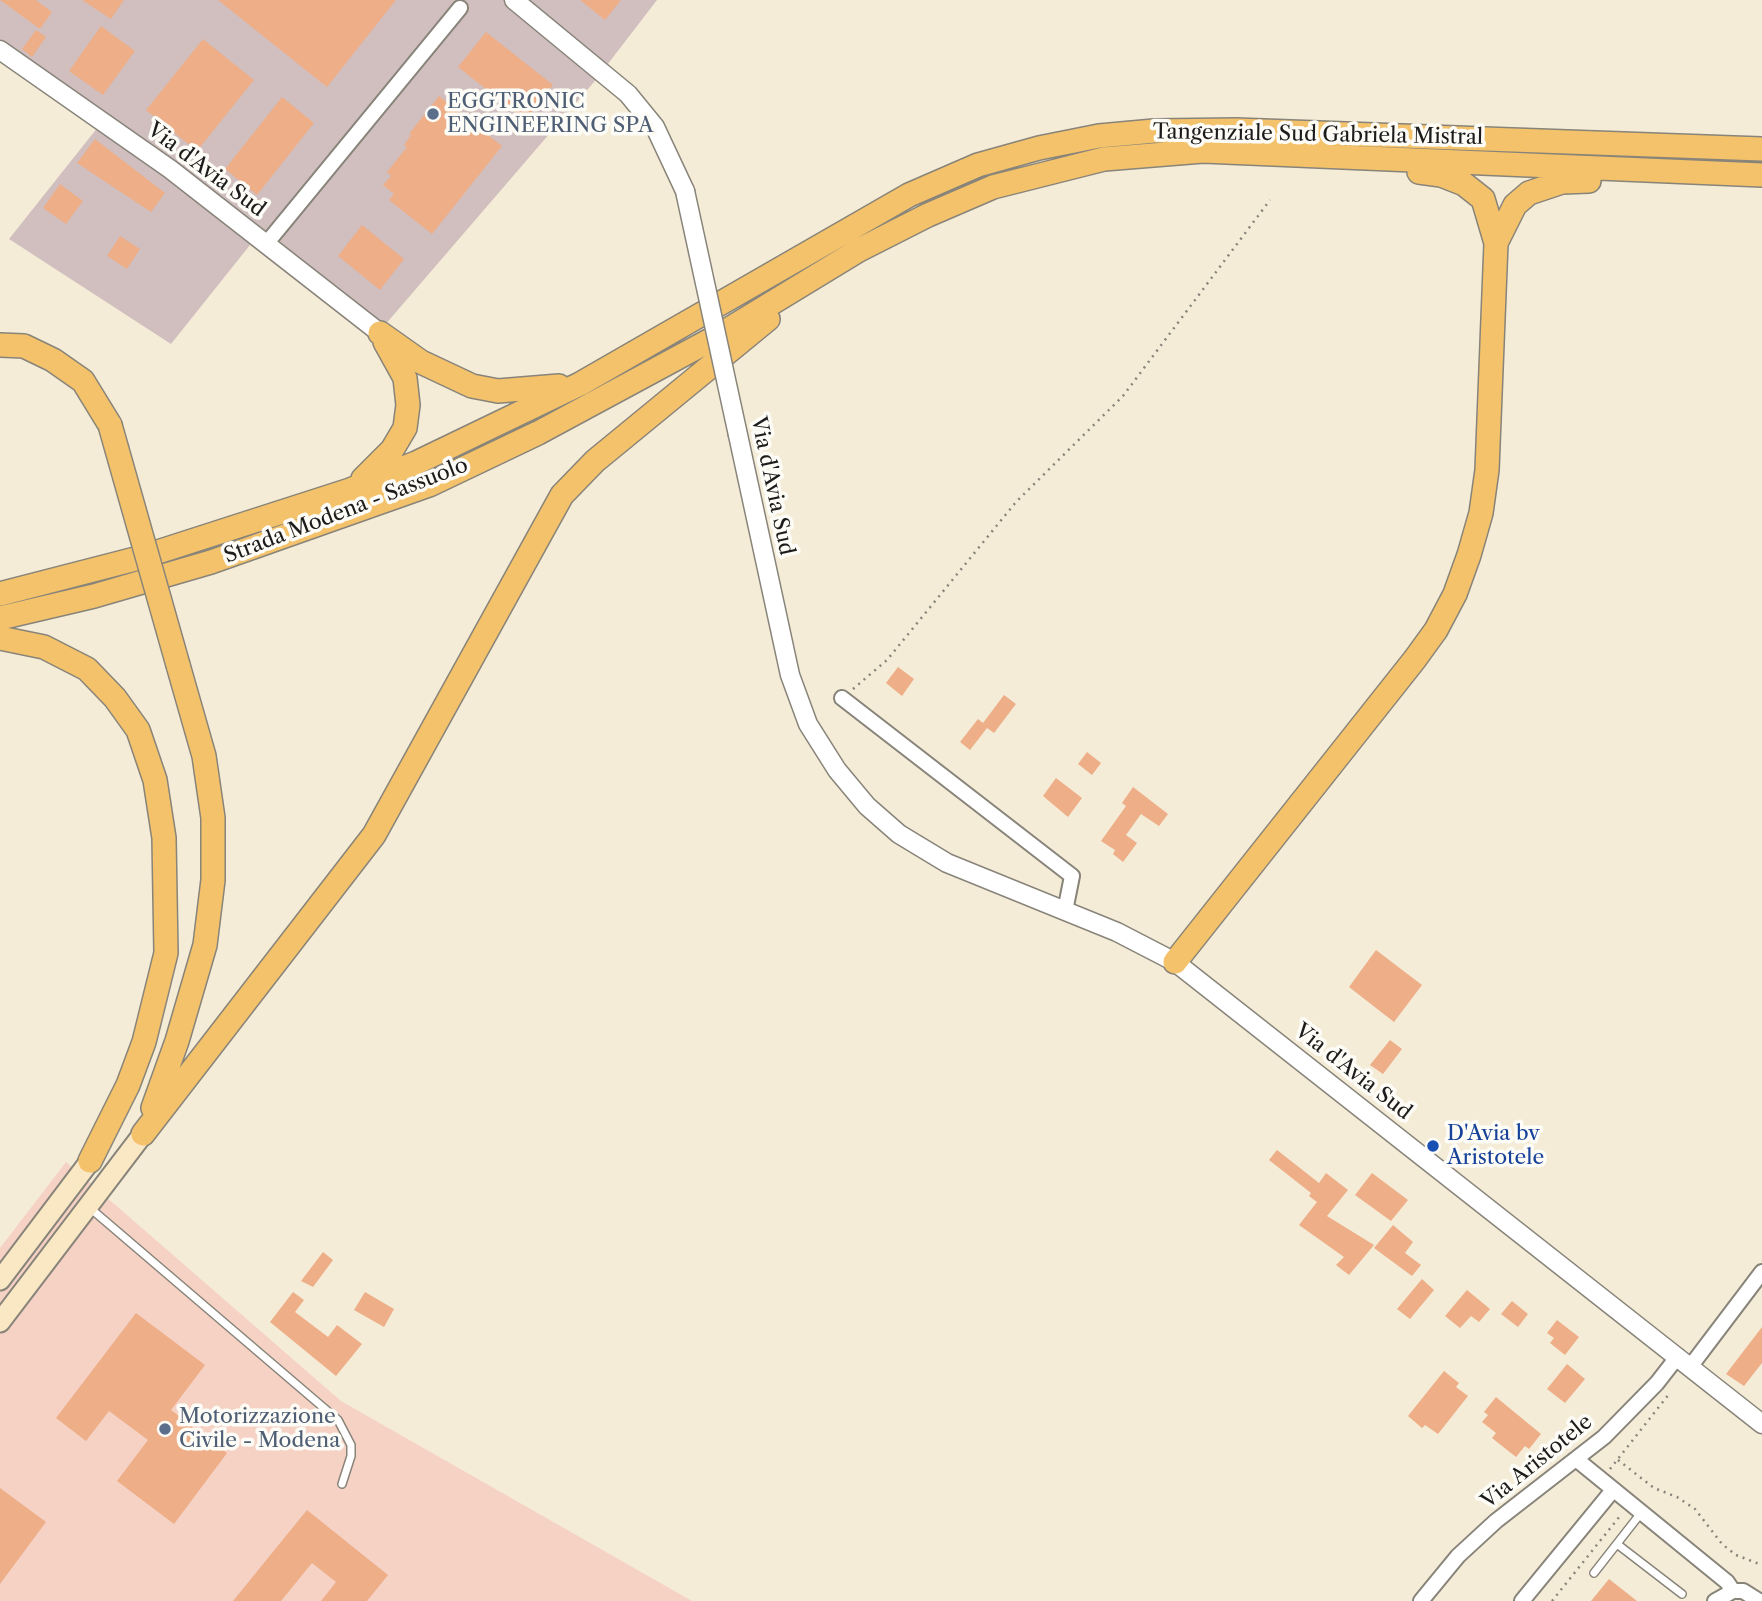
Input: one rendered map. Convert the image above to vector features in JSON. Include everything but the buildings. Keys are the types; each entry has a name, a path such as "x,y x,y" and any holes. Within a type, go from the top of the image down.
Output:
{"highway":[{"name":"Tangenziale Sud Gabriela Mistral","path":"742,292 839,233 920,190 978,165 1099,136 1154,131 1236,130 1762,149"},
{"name":"Tangenziale Sud Gabriela Mistral","path":"748,318 859,250 928,215 993,187 1104,159 1191,152 1762,176"},
{"path":"1175,962 1415,659 1455,594 1481,513 1487,470 1496,243 1483,199 1464,184 1441,175 1305,156"},
{"path":"1496,243 1515,205 1529,192 1551,184 1762,176"},
{"path":"143,1133 374,835 562,495 626,436 770,317 859,250"},
{"name":"Strada Modena - Sassuolo","path":"0,594 139,558 350,490 416,463 580,384 742,292"},
{"name":"Strada Modena - Sassuolo","path":"0,618 94,596 211,562 429,485 538,433 748,318"},
{"path":"380,333 421,362 472,386 526,391 580,384"},
{"path":"350,490 378,466 405,428 408,405 405,379 380,333"},
{"path":"0,345 24,346 53,360 83,381 110,425 204,756 213,818 214,880 205,945 177,1041 143,1133"},
{"path":"0,580 38,585"},
{"path":"0,638 44,648 87,669 115,698 138,730 155,780 164,838 166,953 144,1042 128,1085 90,1161"},
{"path":"90,1161 129,1118 177,1041"}],"main road":[{"path":"0,1322 89,1208 143,1133"},
{"path":"0,1280 90,1161"}],"street":[{"name":"Via d'Avia Sud","path":"514,0 628,94 655,127 685,191 790,675 808,724 838,770 867,806 899,834 947,863 1146,945 1175,962 1762,1424"},
{"path":"266,244 460,8"},
{"name":"Via d'Avia Sud","path":"0,50 170,169 380,333"},
{"path":"842,698 1072,876 1065,911"},
{"name":"Via Aristotele","path":"1421,1601 1458,1556 1496,1521 1576,1459 1684,1361 1762,1272"},
{"path":"1576,1459 1727,1582 1733,1591"},
{"path":"1522,1601 1613,1490"},
{"path":"1716,1601 1733,1591 1743,1591 1759,1601"}],"lane":[{"path":"89,1208 338,1420 351,1445 351,1456 342,1484"},
{"path":"1594,1573 1641,1513"},
{"path":"1617,1544 1682,1594"}],"path":[{"path":"842,698 887,660 1016,502 1123,396 1270,200"},
{"path":"1618,1460 1654,1488 1677,1497 1695,1509 1722,1544 1736,1555 1762,1565"}],"shaded area":[{"path":"0,0 657,0 594,82 372,340 250,245 171,344 9,239 98,127 0,60"},
{"path":"66,1162 341,1401 692,1601 0,1601 0,1248"}],"place":[{"name":"EGGTRONIC ENGINEERING SPA","path":"433,114"},
{"name":"D'Avia bv Aristotele","path":"1433,1146"},
{"name":"Motorizzazione Civile - Modena","path":"165,1429"}]}
